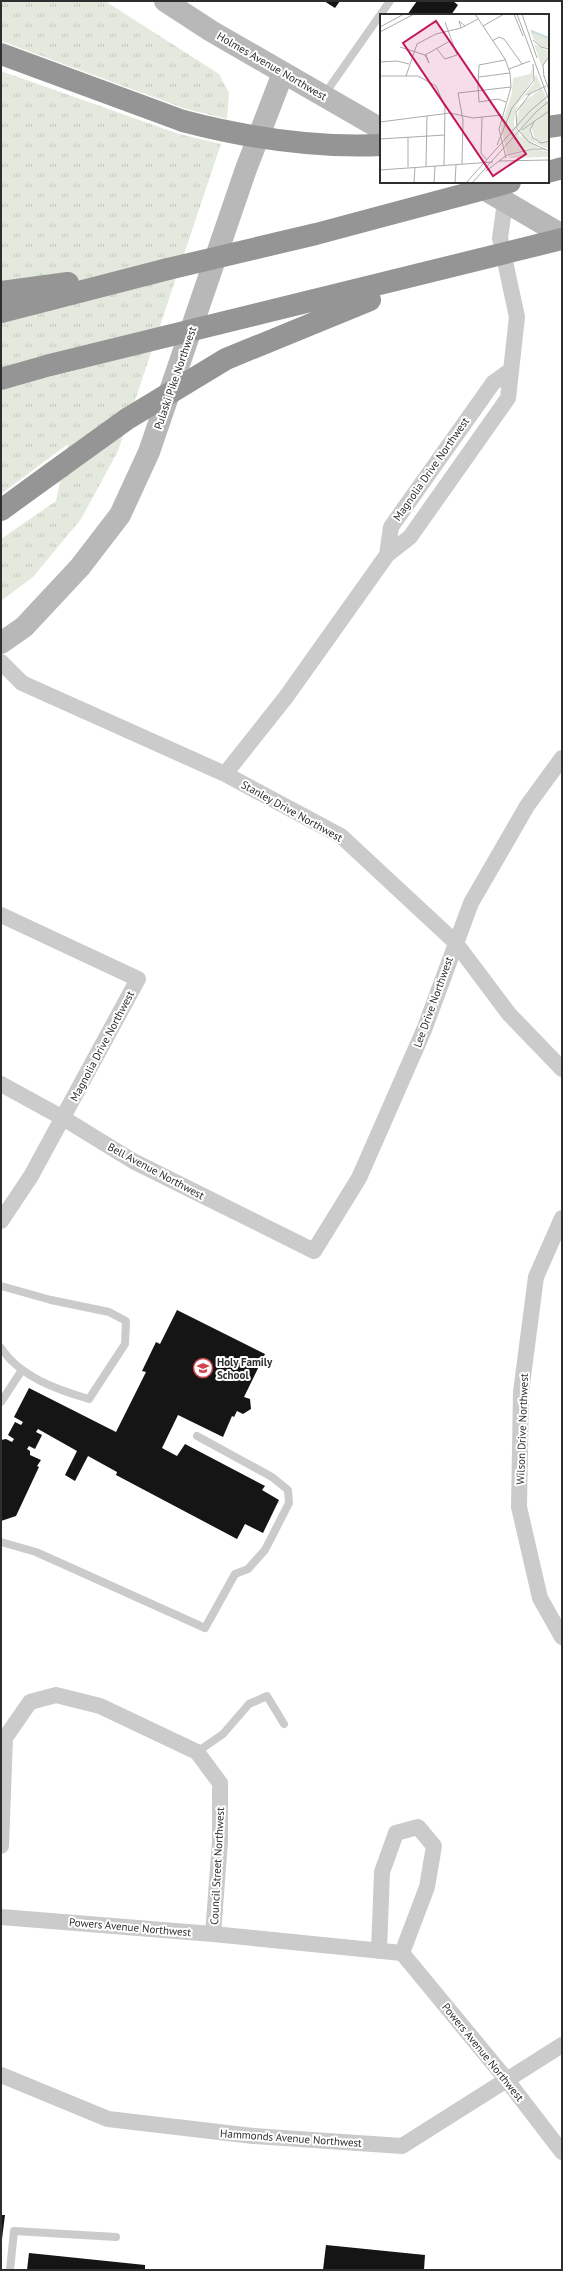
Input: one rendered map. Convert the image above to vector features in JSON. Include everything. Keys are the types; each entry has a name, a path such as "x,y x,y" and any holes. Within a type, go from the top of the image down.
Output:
{"highway":[{"path":"1,54 183,121 229,133 285,142 344,147 380,145"},
{"path":"549,127 562,125"},
{"path":"549,172 562,168"},
{"path":"1,312 168,269 316,234 508,192"},
{"path":"1,379 58,363 562,239"},
{"path":"1,510 127,419 226,359 340,311 461,265"},
{"path":"1,292 168,269"}],"main road":[{"name":"Holmes Avenue Northwest","path":"165,1 283,73 378,124"},
{"name":"Pulaski Pike Northwest","path":"1,643 24,627 76,571 120,515 149,452 246,169 283,73"},
{"path":"476,183 508,192 562,235"}],"street":[{"path":"224,774 286,697 387,555 410,537 508,398 517,317 500,238 508,192"},
{"name":"Stanley Drive Northwest","path":"1,662 22,683 224,774 342,836 455,942 509,1014 562,1069"},
{"name":"Lee Drive Northwest","path":"314,1251 359,1178 424,1030 455,942 471,902 527,806 562,758"},
{"name":"Magnolia Drive Northwest","path":"1,915 138,979 31,1176 1,1221"},
{"name":"Bell Avenue Northwest","path":"1,1084 62,1118 133,1161 314,1251"},
{"name":"Wilson Drive Northwest","path":"562,1218 536,1277 521,1392 519,1507 540,1598 562,1637"},
{"name":"Council Street Northwest","path":"1,1846 5,1738 30,1702 56,1695 100,1706 197,1752 220,1783 220,1841 213,1934"},
{"path":"379,1951 382,1872 396,1833 418,1827 434,1846 427,1887 402,1953"},
{"name":"Powers Avenue Northwest","path":"1,1917 213,1934 402,1953 506,2079 562,2152"},
{"name":"Hammonds Avenue Northwest","path":"1,2075 108,2119 253,2136 402,2146 562,2045"}],"lane":[{"path":"381,14 390,1"},
{"path":"323,95 380,15"},
{"path":"1,1286 51,1300 109,1312 126,1321 124,1344 89,1398 56,1389 22,1370 1,1348"},
{"path":"1,1402 22,1370"},
{"path":"1,1542 36,1552 205,1628 235,1574 248,1569 265,1550 289,1503 288,1490 272,1477 197,1436"},
{"path":"197,1752 222,1734 249,1704 267,1696 284,1724"},
{"path":"10,2270 14,2231 116,2237"}],"green space":[{"path":"1,1 105,1 219,74 229,93 227,119 186,109 1,41"},
{"path":"1,71 179,134 221,144 118,451 81,519 33,577 1,601 1,539 56,501 68,444 1,494"}],"building":[{"path":"324,1 340,1 335,8"},
{"path":"417,1 453,1 458,5 452,14 408,14"},
{"path":"177,1310 265,1354 244,1397 250,1399 251,1409 243,1414 237,1411 234,1417 232,1416 223,1437 178,1415 162,1448 177,1456 185,1444 265,1486 262,1490 279,1500 263,1533 245,1524 237,1539 116,1475 117,1472 88,1456 75,1481 65,1475 77,1451 38,1429 36,1432 42,1435 35,1449 29,1446 27,1449 30,1451 30,1455 41,1460 37,1466 39,1467 16,1516 1,1521 1,1440 6,1439 12,1442 14,1439 8,1435 15,1422 21,1425 23,1422 14,1417 29,1388 116,1432 146,1372 142,1371 156,1342 160,1344"},
{"path":"1,2215 5,2215 2,2239 1,2239"},
{"path":"326,2245 425,2255 424,2270 323,2270"},
{"path":"29,2253 145,2265 145,2270 27,2270"}],"place":[{"name":"Holy Family School","path":"203,1368"}]}
